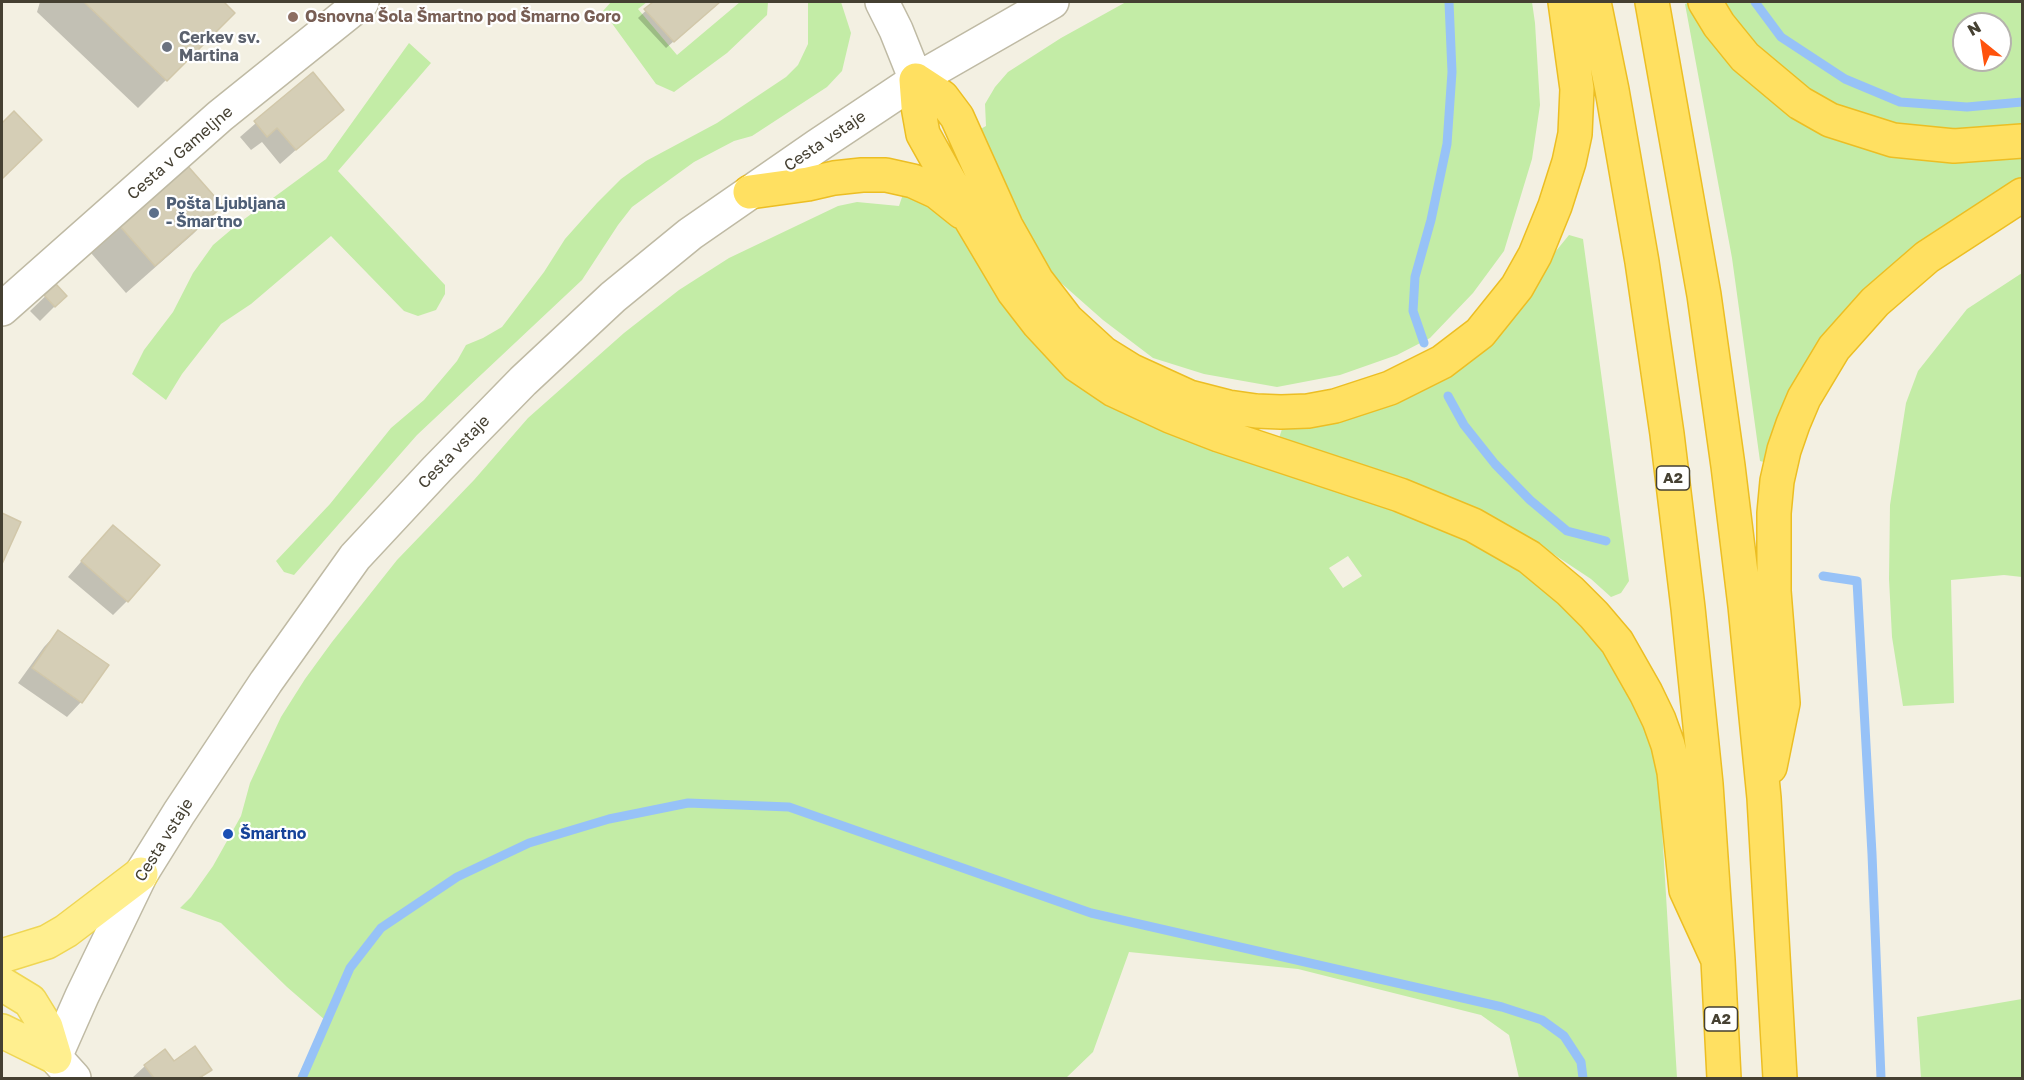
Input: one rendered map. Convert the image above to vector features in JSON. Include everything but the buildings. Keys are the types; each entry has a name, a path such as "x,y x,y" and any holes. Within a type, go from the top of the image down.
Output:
{"highway":[{"path":"916,80 942,97 957,117 1006,226 1050,300 1067,321 1103,353 1140,375 1189,397 1256,411 1308,411 1335,406 1390,388 1442,362 1480,333 1517,287 1535,255 1555,206 1575,134 1577,89 1565,2"},
{"name":"A2","path":"1594,2 1636,228 1667,434 1706,784 1724,1078"},
{"path":"1652,2 1707,318 1745,606 1764,798 1780,1078"},
{"path":"1705,2 1719,25 1745,57 1800,103 1830,120 1893,141 1954,146 2022,141"},
{"path":"916,80 923,134 970,218 1014,292 1038,323 1077,365 1104,385 1138,402 1219,435 1400,495 1473,525 1529,557 1570,591 1617,642 1646,693 1668,745 1674,772 1686,890 1718,960"},
{"path":"750,192 843,177 886,176 913,181 937,192 970,218"},
{"path":"1764,798 1784,703 1773,551 1777,481 1792,424 1804,398 1834,348 1875,302 1927,257 2022,195"}],"main road":[{"path":"2,956 47,942 66,931 141,874"},
{"path":"2,984 30,1001 46,1027 59,1071"},
{"path":"2,1031 59,1071"}],"street":[{"name":"Cesta v Gameljne","path":"2,309 220,116 362,2"},
{"path":"882,2 916,80"},
{"name":"Cesta vstaje","path":"59,1071 82,996 141,874 266,682 355,557 523,381 613,297 690,234 916,80 1052,2"}],"green space":[{"path":"611,2 647,2 638,9 677,55 740,2 768,2 767,15 727,53 674,92 656,84 603,11"},
{"path":"808,2 841,2 851,33 842,71 827,87 752,136 734,141 694,162 632,207 582,280 417,435 294,575 284,572 276,561 330,504 391,428 424,400 457,361 466,345 502,327 544,272 565,239 621,179 646,161 717,123 786,77 798,65 808,44"},
{"path":"1126,2 1532,2 1540,105 1532,159 1504,251 1473,293 1430,338 1397,355 1340,375 1277,387 1204,374 1153,358 1103,320 1052,275 1004,195 977,131 986,126 985,104 995,87 1008,72 1061,38"},
{"path":"1690,2 1771,99 2022,155 2022,178 1945,227 1767,463 1760,461 1732,258 1685,4"},
{"path":"1718,2 2022,2 2022,128 1938,131 1861,117 1811,93 1749,41"},
{"path":"409,43 431,63 338,171 445,285 445,294 436,310 418,316 404,311 331,236 251,304 221,324 182,374 166,400 132,374 144,350 173,312 193,273 213,245 326,159"},
{"path":"903,194 932,206 954,222 1025,325 1424,516 1513,562 1575,615 1624,681 1643,715 1658,762 1677,1078 1519,1078 1509,1035 1481,1015 1298,969 1129,952 1093,1052 1066,1078 297,1078 325,1020 221,923 180,908 191,897 213,866 241,816 250,783 281,717 305,679 397,560 474,480 528,418 624,333 679,290 729,258 838,206 857,202 899,206","holes":["1348,556 1362,576 1343,588 1329,568"]},
{"path":"1569,235 1583,239 1629,581 1621,593 1611,597 1591,579 1526,536 1463,503 1391,474 1317,450 1278,441 1283,426 1343,419 1547,262"},
{"path":"2022,273 2022,577 2004,575 1951,580 1954,703 1903,706 1892,637 1889,579 1890,505 1906,403 1918,371 1967,309"},
{"path":"2022,999 2022,1078 1921,1078 1917,1017"}],"waterway":[{"path":"1424,343 1413,311 1415,277 1431,220 1447,144 1452,72 1449,2"},
{"path":"1755,2 1781,37 1845,79 1900,102 1967,107 2022,102"},
{"path":"1448,396 1464,425 1495,464 1530,500 1567,531 1606,541"},
{"path":"1823,576 1857,581 1872,854 1881,1078"},
{"path":"302,1078 350,968 381,928 457,877 529,843 609,819 688,803 789,807 1091,913 1502,1007 1542,1020 1564,1036 1581,1062 1583,1078"}],"place":[{"name":"Osnovna Šola Šmartno pod Šmarno Goro","path":"293,17"},
{"name":"Cerkev sv. Martina","path":"167,47"},
{"name":"Pošta Ljubljana - Šmartno","path":"154,213"},
{"name":"Šmartno","path":"228,834"}]}
